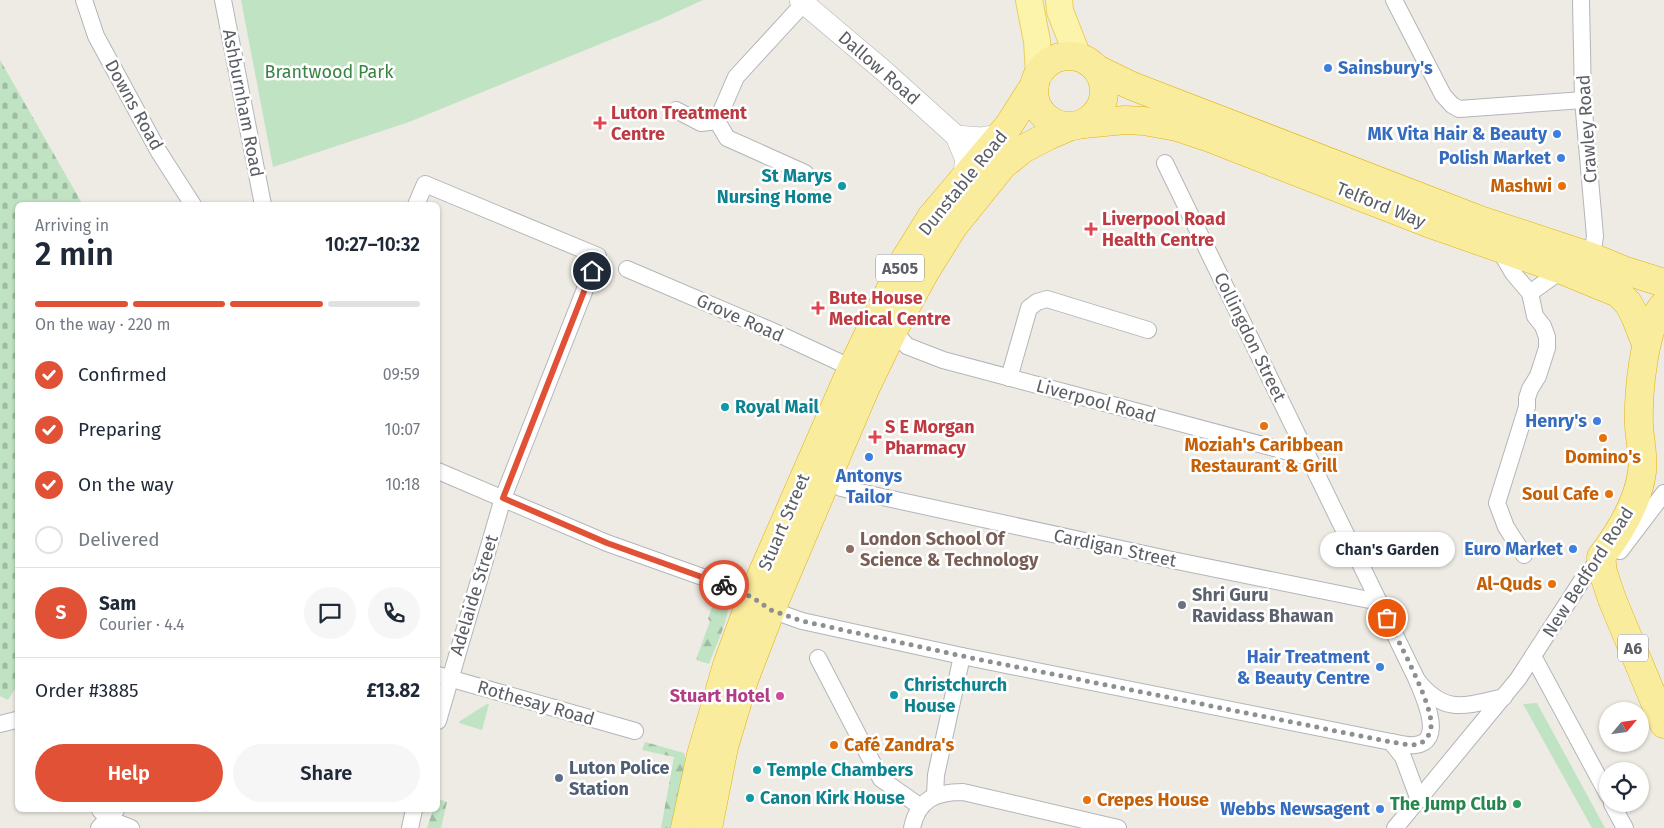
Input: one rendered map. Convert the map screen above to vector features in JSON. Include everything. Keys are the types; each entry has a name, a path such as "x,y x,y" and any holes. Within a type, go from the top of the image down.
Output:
{"highway":[{"path":"1060,57 1088,63 1102,78 1105,89 1104,100 1100,110 1093,118 1077,125 1059,125 1050,121 1042,114 1037,105 1034,94 1037,79 1045,66 1060,57"},
{"name":"Telford Way","path":"1088,63 1142,89 1471,216 1664,283"},
{"name":"Dunstable Road","path":"828,420 904,261 932,216 1017,114 1037,79"},
{"name":"Telford Way","path":"1077,125 1125,120 1177,127 1210,138 1428,223 1562,270 1618,293 1628,303 1636,316 1646,344"},
{"name":"Dunstable Road","path":"831,472 865,389 895,327 925,272 953,228 1002,165 1023,149 1048,136 1077,125"},
{"path":"1646,344 1654,320 1664,305"},
{"name":"New Bedford Road","path":"1602,565 1637,498 1643,461 1639,426 1646,344"},
{"name":"Stuart Street","path":"708,828 724,748 744,680 761,604 828,420"},
{"path":"1639,426 1652,448 1664,454"},
{"name":"Stuart Street","path":"685,828 701,755 722,683 761,604 831,472"},
{"name":"A6","path":"1602,565 1664,724"}],"main road":[{"path":"1030,0 1037,41 1037,79"},
{"path":"1059,0 1062,18 1088,63"}],"street":[{"name":"Downs Road","path":"84,0 96,36 159,152 191,202"},
{"name":"Ashburnham Road","path":"224,0 262,202"},
{"path":"1394,0 1443,95 1452,105 1459,109 1583,100"},
{"name":"Crawley Road","path":"1581,0 1583,100 1595,236 1589,256"},
{"path":"717,122 736,77 802,2"},
{"name":"Dallow Road","path":"802,2 884,71 956,136 966,160 963,178"},
{"path":"676,110 701,123 717,122"},
{"path":"717,122 727,138 805,173"},
{"path":"956,136 981,138 1001,135"},
{"name":"Collingdon Street","path":"1165,163 1417,680"},
{"name":"Adelaide Street","path":"417,202 425,184 598,256 503,498 443,677 440,703"},
{"path":"1499,249 1513,272 1530,293 1535,316 1543,326 1547,337 1547,348 1538,376 1527,398 1527,407 1498,503 1506,527 1524,555"},
{"name":"Grove Road","path":"627,269 770,330 852,368"},
{"path":"1530,293 1562,270"},
{"path":"1009,378 1029,308 1036,302 1047,299 1148,330"},
{"name":"Liverpool Road","path":"895,327 900,338 907,346 943,360 1308,457"},
{"path":"440,472 607,543 725,585 761,604 802,621 962,656 1391,742 1415,745 1425,739 1430,733 1432,725 1417,680"},
{"name":"Cardigan Street","path":"831,472 835,482 841,488 1172,560 1379,602"},
{"name":"New Bedford Road","path":"1395,828 1504,698 1581,582 1602,565 1664,493"},
{"path":"935,795 936,775 962,656"},
{"path":"1533,656 1599,778"},
{"path":"818,658 880,779 921,807"},
{"name":"Rothesay Road","path":"443,677 635,731"},
{"path":"1417,680 1435,700 1452,705 1460,706 1504,698"},
{"path":"0,724 15,721"},
{"path":"1391,742 1403,757 1419,800"},
{"path":"912,828 914,818 921,807 935,795 963,792 1118,828"},
{"path":"410,828 414,812"},
{"path":"1616,812 1625,828"},
{"path":"106,817 131,828"}],"green space":[{"name":"Brantwood Park","path":"241,0 703,0 659,20 409,122 273,167"},
{"path":"0,60 81,202 15,202 15,689 8,700 0,696"},
{"path":"716,595 724,598 728,606 725,623 709,664 696,660 710,621 708,619"},
{"path":"1537,703 1605,828 1592,828 1523,704"},
{"path":"489,704 482,730 459,723 460,721"},
{"path":"645,742 684,753 687,763 672,828 661,828 674,757 642,750"},
{"path":"440,800 447,802 441,828 427,828 432,812 440,812"}],"way so far":[{"path":"724,585 752,597 771,610 802,621 1126,690 1391,742 1415,745 1425,739 1430,733 1432,725 1417,680 1387,618"}],"place":[{"name":"Sainsbury's","path":"1328,68"},
{"name":"Luton Treatment Centre","path":"600,123"},
{"name":"MK Vita Hair & Beauty","path":"1557,134"},
{"name":"Polish Market","path":"1561,158"},
{"name":"St Marys Nursing Home","path":"842,186"},
{"name":"Mashwi","path":"1562,186"},
{"name":"Liverpool Road Health Centre","path":"1091,229"},
{"name":"Bute House Medical Centre","path":"818,308"},
{"name":"Royal Mail","path":"725,407"},
{"name":"Henry's","path":"1597,421"},
{"name":"Moziah's Caribbean Restaurant & Grill","path":"1264,426"},
{"name":"S E Morgan Pharmacy","path":"875,437"},
{"name":"Domino's","path":"1603,438"},
{"name":"Antonys Tailor","path":"869,457"},
{"name":"Soul Cafe","path":"1609,494"},
{"name":"London School Of Science & Technology","path":"850,549"},
{"name":"Euro Market","path":"1573,549"},
{"name":"Al-Quds","path":"1552,584"},
{"name":"Shri Guru Ravidass Bhawan","path":"1182,605"},
{"name":"Chan's Garden","path":"1387,618"},
{"name":"Hair Treatment & Beauty Centre","path":"1380,667"},
{"name":"Christchurch House","path":"894,695"},
{"name":"Stuart Hotel","path":"780,696"},
{"name":"Café Zandra's","path":"834,745"},
{"name":"Temple Chambers","path":"757,770"},
{"name":"Luton Police Station","path":"559,778"},
{"name":"Canon Kirk House","path":"750,798"},
{"name":"Crepes House","path":"1087,800"},
{"name":"The Jump Club","path":"1517,804"},
{"name":"Webbs Newsagent","path":"1380,809"}],"route":[{"path":"592,271 503,498 607,543 724,585"}]}
